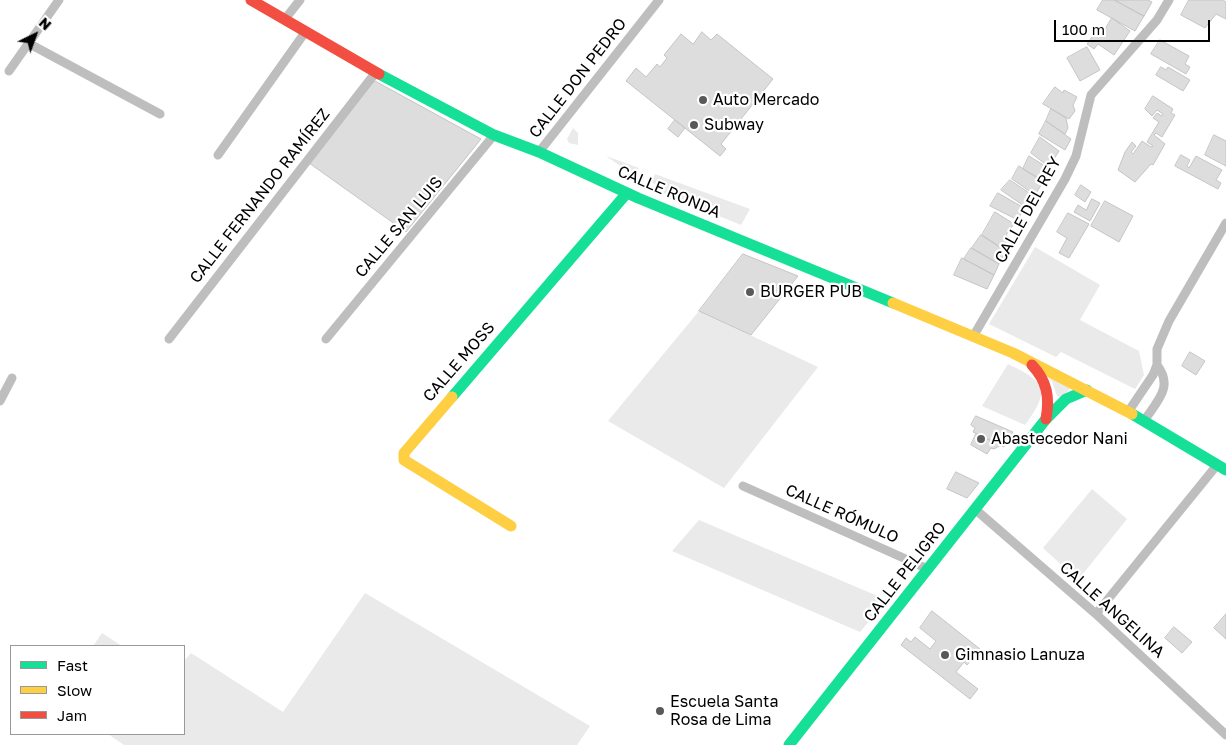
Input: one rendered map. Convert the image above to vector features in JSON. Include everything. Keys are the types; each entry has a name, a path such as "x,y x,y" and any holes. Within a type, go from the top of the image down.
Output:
{"street":[{"path":"10,71 28,42 59,0"},
{"name":"CALLE RONDA","path":"251,0 376,72 494,135 539,152 627,193 974,335 1087,390"},
{"path":"285,19 300,0"},
{"name":"CALLE DON PEDRO","path":"539,152 659,0"},
{"name":"CALLE DEL REY","path":"974,335 1065,179 1076,156 1091,95 1157,20 1169,0"},
{"path":"218,155 306,31"},
{"path":"28,42 160,114"},
{"name":"CALLE FERNANDO RAMÍREZ","path":"169,339 376,72"},
{"name":"CALLE SAN LUIS","path":"326,339 494,135"},
{"name":"CALLE MOSS","path":"511,526 409,464 404,460 404,453 627,193"},
{"path":"1128,412 1153,375 1157,365 1157,349 1165,330 1226,223"},
{"path":"1026,359 1041,374 1048,391 1049,408 1046,419"},
{"path":"1144,421 1163,390 1165,382 1164,375 1157,365"},
{"path":"0,401 12,378"},
{"path":"1087,390 1222,467 1096,614"},
{"name":"CALLE PELIGRO","path":"789,745 1046,419 1066,399 1087,390"},
{"name":"CALLE RÓMULO","path":"743,486 928,570"},
{"name":"CALLE ANGELINA","path":"976,510 1096,614 1226,735"}],"shaded area":[{"path":"573,128 578,133 578,145 569,143 567,139"},
{"path":"606,156 639,168 633,175"},
{"path":"655,174 750,209 741,225 665,194 652,182"},
{"path":"1035,247 1100,285 1080,320 1139,351 1144,375 1135,389 1061,352 1056,357 989,324"},
{"path":"699,311 818,367 724,488 608,421"},
{"path":"1008,364 1030,376 1037,382 1040,388 1039,403 1025,425 982,406"},
{"path":"1049,373 1073,385 1062,398 1057,396"},
{"path":"1092,489 1127,519 1078,580 1043,548"},
{"path":"699,520 887,600 860,632 672,551"},
{"path":"365,593 590,726 577,745 124,745 109,735 185,735 185,660 191,653 283,712"},
{"path":"102,633 120,645 94,645"}],"building":[{"path":"1103,0 1114,0 1144,16 1135,31 1097,10"},
{"path":"1115,0 1148,0 1152,2 1144,16"},
{"path":"1189,0 1223,0 1226,2 1226,19 1216,14 1205,28 1181,15"},
{"path":"1112,18 1130,31 1114,55 1098,44 1094,49 1087,44 1099,27 1104,30"},
{"name":"Auto Mercado","path":"702,32 711,40 717,34 773,79 721,144 726,149 720,156 626,81 636,68 646,77 657,64 660,67 667,58 664,55 681,34 693,44"},
{"path":"1160,40 1189,56 1185,64 1190,67 1186,74 1151,54"},
{"path":"1087,47 1100,70 1080,81 1067,58"},
{"path":"1161,67 1166,70 1168,67 1190,80 1183,91 1156,75"},
{"path":"375,81 481,139 406,232 309,163"},
{"path":"1055,87 1063,93 1064,90 1077,97 1073,105 1075,111 1069,119 1043,104"},
{"path":"1153,96 1173,109 1171,113 1175,115 1162,137 1156,133 1154,135 1165,144 1153,165 1151,164 1135,182 1118,170 1125,152 1132,142 1136,146 1131,152 1133,154 1142,141 1151,147 1153,146 1147,142 1159,122 1153,118 1157,113 1162,116 1163,114 1157,110 1152,116 1145,109"},
{"path":"1051,109 1066,118 1068,128 1065,134 1046,121"},
{"path":"675,120 685,128 678,137 668,129"},
{"path":"1046,121 1071,139 1065,150 1039,134"},
{"path":"1214,135 1226,141 1226,166 1205,155"},
{"path":"1040,137 1059,151 1049,167 1031,153"},
{"path":"1181,155 1190,160 1187,166 1189,168 1196,156 1222,170 1216,180 1221,183 1218,189 1175,166"},
{"path":"1029,156 1045,166 1045,170 1051,173 1046,182 1023,169"},
{"path":"1019,166 1043,182 1035,195 1012,179"},
{"path":"1010,180 1038,199 1031,211 1001,190"},
{"path":"1081,185 1091,192 1085,202 1075,195"},
{"path":"998,193 1024,208 1018,220 990,206"},
{"path":"1092,199 1100,203 1090,221 1074,212 1078,205 1086,210"},
{"path":"1105,201 1133,216 1119,242 1091,226"},
{"path":"995,212 1014,224 1006,235 1014,241 1006,251 982,235"},
{"path":"1068,213 1089,224 1069,258 1059,253 1067,238 1057,232"},
{"path":"981,235 1006,251 999,264 972,248"},
{"path":"971,248 999,264 994,275 964,259"},
{"name":"BURGER PUB","path":"743,254 798,276 751,335 699,311"},
{"path":"962,258 994,275 987,289 954,275"},
{"path":"1190,352 1205,361 1196,375 1182,366"},
{"path":"976,416 1013,432 1004,447 973,432 975,428 971,425"},
{"name":"Abastecedor Nani","path":"976,434 1001,445 994,449 991,448 987,454 971,445"},
{"path":"956,472 979,483 967,498 947,489"},
{"name":"Gimnasio Lanuza","path":"932,611 980,649 967,665 964,662 956,672 978,689 970,699 901,645 906,638 911,642 915,637 930,649 936,641 920,628"},
{"path":"1226,614 1226,639 1214,628"},
{"path":"1174,627 1192,642 1182,653 1165,638"}],"traffic: fast":[{"path":"379,74 494,135 539,152 638,198 893,303"},
{"path":"452,397 627,193"},
{"path":"789,745 1046,419 1066,399 1087,390"},
{"path":"1132,414 1226,470"}],"traffic: slow":[{"path":"893,303 1013,353 1132,414"},
{"path":"452,397 404,453 404,460 511,526"}],"traffic: jam":[{"path":"251,0 379,74"},
{"path":"1032,365 1041,377 1046,390 1048,404 1046,419"}],"place":[{"name":"Auto Mercado","path":"703,100"},
{"name":"Subway","path":"694,125"},
{"name":"BURGER PUB","path":"750,292"},
{"name":"Abastecedor Nani","path":"981,439"},
{"name":"Gimnasio Lanuza","path":"945,655"},
{"name":"Escuela Santa Rosa de Lima","path":"660,711"}]}
